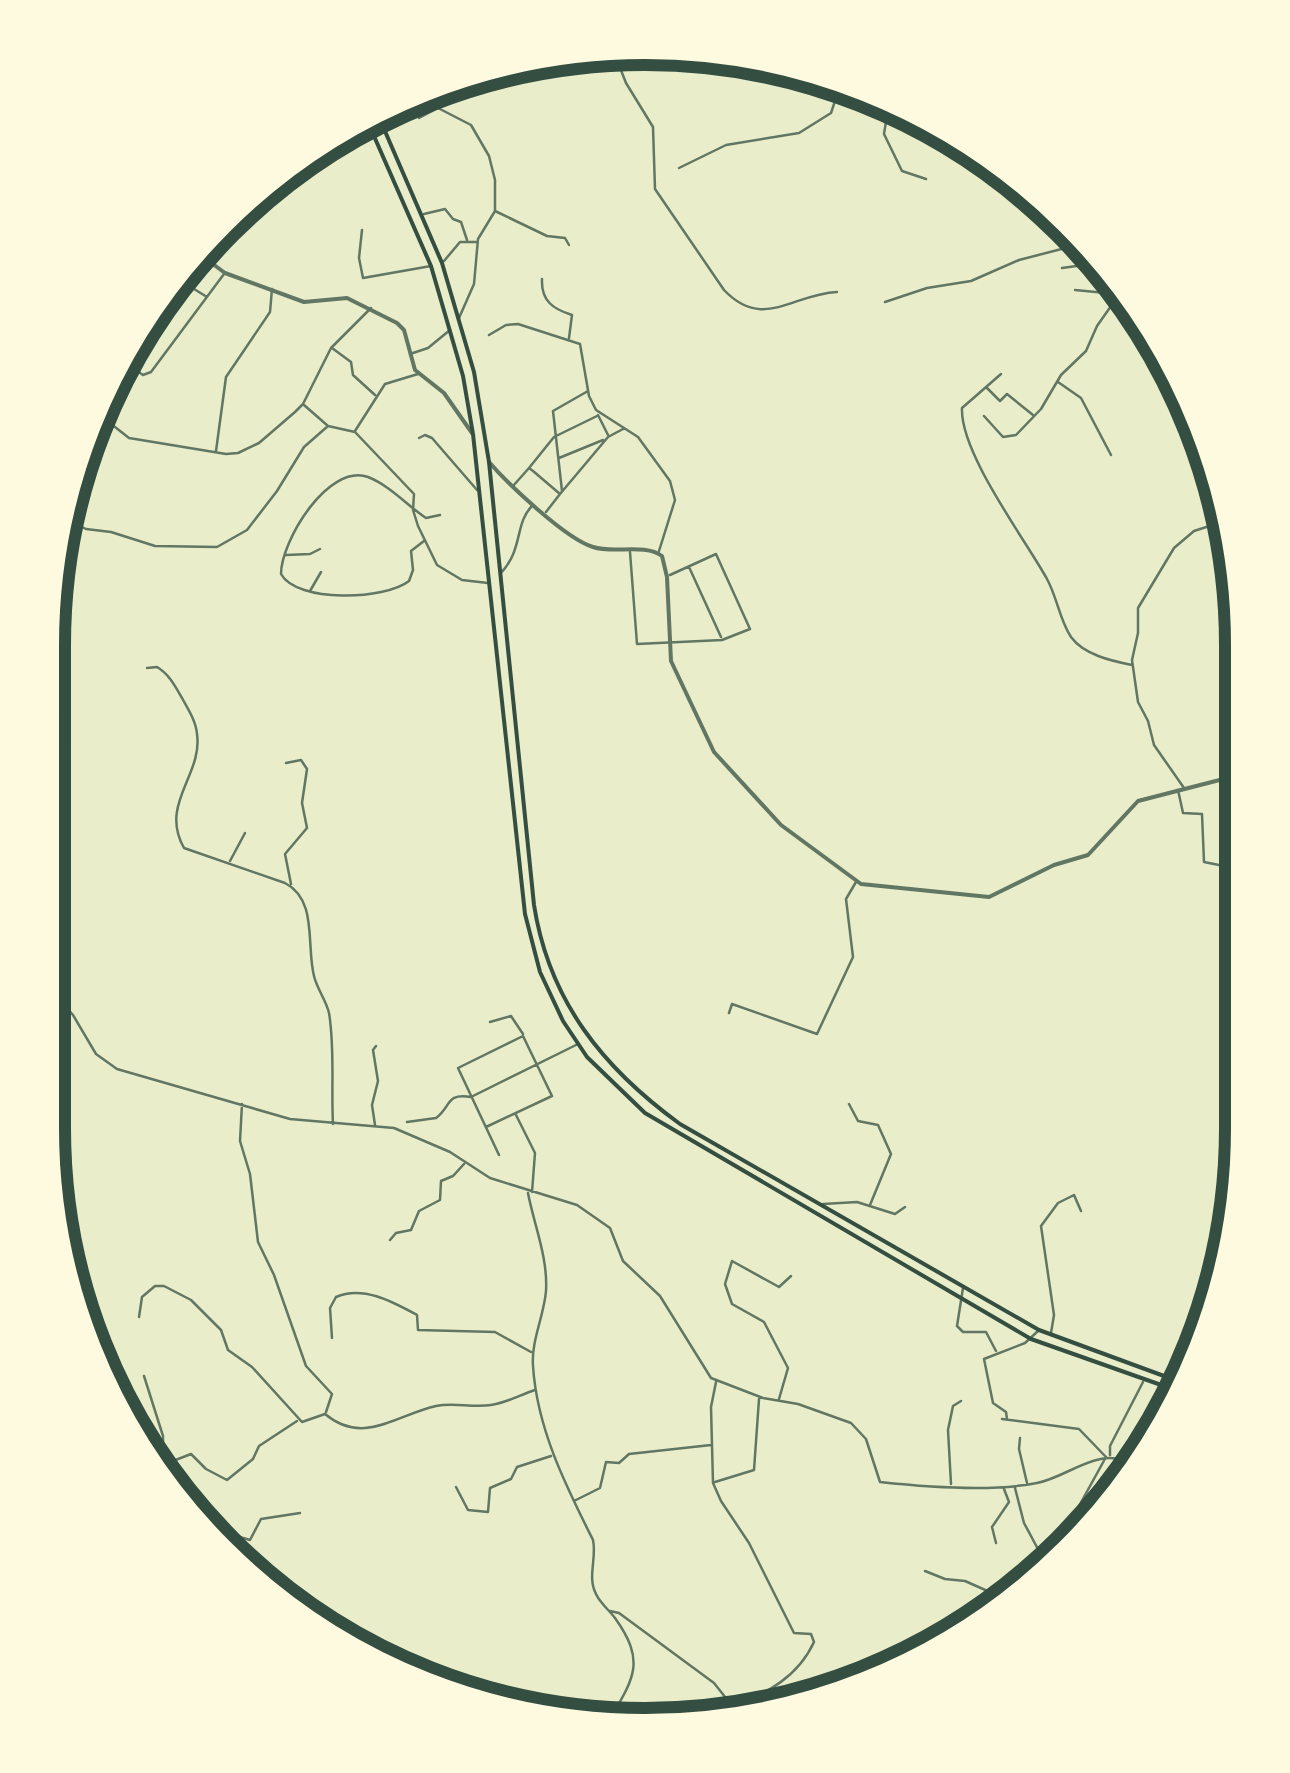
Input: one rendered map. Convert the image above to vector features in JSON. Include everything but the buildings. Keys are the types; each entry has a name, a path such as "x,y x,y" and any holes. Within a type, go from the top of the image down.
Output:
{"main road":[{"path":"383,128 442,263 474,372 489,462 536,914 560,994 587,1038 615,1070 680,1124 1039,1330 1168,1378"},
{"path":"373,133 432,266 451,329 473,434 525,916 545,985 578,1044 607,1078 673,1132 1031,1339 1164,1387"},
{"path":"409,213 420,211"},
{"path":"482,530 496,529"},
{"path":"525,916 536,914"},
{"path":"607,1078 615,1070"}],"street":[{"path":"618,66 653,127 653,180 659,196 682,225 696,253 737,304 764,311 815,293 837,292"},
{"path":"679,168 720,147 799,133 831,113 836,98"},
{"path":"418,118 440,108 471,126 493,167 495,211 477,242 474,286 460,318"},
{"path":"887,118 884,134 902,171 926,178"},
{"path":"420,211 445,209 453,219 462,222 467,240"},
{"path":"495,211 547,236 564,238 569,245"},
{"path":"362,230 359,262 363,278 432,266"},
{"path":"442,263 460,242 477,242"},
{"path":"886,302 927,288 966,282 1019,260 1067,248"},
{"path":"210,262 225,273 309,303 344,298 402,327 418,374 444,393 473,434"},
{"path":"1062,268 1083,265"},
{"path":"135,370 141,375 149,373 225,273"},
{"path":"542,279 545,300 572,316 568,339"},
{"path":"190,286 207,298"},
{"path":"216,452 226,377 270,312 272,288"},
{"path":"1075,290 1106,293"},
{"path":"984,416 1007,438 1016,436 1057,381 1084,353 1113,303"},
{"path":"109,422 129,438 238,453 259,443 303,404 331,348 370,308"},
{"path":"489,335 506,325 518,324 577,342 582,348 588,391 607,438"},
{"path":"410,354 428,348 451,329"},
{"path":"331,348 352,363 355,378 376,396"},
{"path":"354,432 389,382 418,374"},
{"path":"1001,374 964,404 964,424 1011,523 1047,578 1070,636 1104,659 1132,665"},
{"path":"1057,381 1082,398 1111,456"},
{"path":"986,387 1000,401 1007,394 1034,416"},
{"path":"561,493 554,408 588,391"},
{"path":"303,404 328,426 354,432 414,494 413,510 437,565 462,580 488,583"},
{"path":"513,486 554,437 597,413"},
{"path":"597,413 638,437 652,452 675,494 659,553 667,576 669,644 677,677 720,762 781,825 857,881 875,888 988,897 1054,865 1088,854 1131,805 1225,778"},
{"path":"78,525 155,546 217,547 247,530 304,447 328,426"},
{"path":"558,458 623,429"},
{"path":"419,438 432,438 479,493"},
{"path":"545,513 607,438"},
{"path":"489,462 534,504 588,545 659,553"},
{"path":"529,468 561,493"},
{"path":"424,540 411,551 412,574 402,586 358,593 310,593 289,585 282,577 284,556 305,513 330,487 347,477 360,476 386,488 426,518 440,515"},
{"path":"560,477 572,480"},
{"path":"386,488 397,478"},
{"path":"500,573 518,545 524,514 534,504"},
{"path":"1212,525 1186,536 1160,566 1140,602 1132,665 1138,702 1154,745 1181,789 1183,814 1202,814 1204,862 1225,866"},
{"path":"284,556 320,549"},
{"path":"630,550 636,642 722,640 748,630 750,625 720,559 713,554 667,576"},
{"path":"688,566 722,640"},
{"path":"310,593 322,572"},
{"path":"147,668 157,667 168,676 189,710 198,735 176,810 181,844 187,850 291,886 302,899 314,976 329,1015 333,1125"},
{"path":"286,763 300,760 307,769 302,803 307,828 285,854 291,886"},
{"path":"229,863 245,833"},
{"path":"729,1013 732,1004 816,1034 854,958 846,898 857,881"},
{"path":"65,1007 96,1054 108,1064 160,1084 290,1119 375,1126 410,1134 450,1152 490,1178 577,1204 610,1228 622,1261 660,1296 704,1371 716,1381 759,1397 831,1414 851,1424 864,1437 880,1482 1014,1486 1043,1482 1108,1457"},
{"path":"486,1128 552,1096 511,1016 490,1022"},
{"path":"499,1155 458,1068 523,1036"},
{"path":"407,1122 436,1118 452,1099 460,1095 471,1097 578,1044"},
{"path":"375,1126 372,1105 378,1081 376,1046"},
{"path":"242,1104 240,1141 250,1174 257,1238 274,1274 306,1366 332,1394 325,1414"},
{"path":"850,1104 858,1121 876,1124 891,1154 870,1206"},
{"path":"516,1113 534,1152 530,1191 546,1270 544,1303 532,1353 536,1389 552,1455 594,1546 594,1591 630,1641 634,1666 630,1685 616,1707"},
{"path":"390,1240 396,1233 412,1229 419,1211 440,1200 441,1181 453,1176 465,1163"},
{"path":"1051,1335 1054,1315 1041,1226 1058,1203 1074,1195 1082,1211"},
{"path":"822,1205 846,1202 893,1214 906,1207"},
{"path":"778,1401 788,1370 784,1358 764,1322 732,1304 725,1280 732,1261 779,1287 791,1276"},
{"path":"139,1317 142,1297 155,1286 164,1286 191,1300 220,1330 228,1350 252,1367 298,1420"},
{"path":"963,1288 958,1329 986,1332 996,1352"},
{"path":"332,1338 330,1308 336,1297 362,1294 391,1300 417,1315 418,1330 495,1332 532,1353"},
{"path":"1039,1330 1012,1350 986,1357 993,1403 1006,1412 1004,1419 1078,1428 1108,1457 1120,1460"},
{"path":"144,1376 164,1436 161,1447"},
{"path":"1072,1520 1108,1457 1143,1380"},
{"path":"716,1381 711,1407 712,1444 714,1483 721,1502 749,1543 794,1632 807,1632 815,1638 800,1666 777,1686 752,1698"},
{"path":"171,1461 191,1454 206,1469 227,1480 253,1459 258,1446 298,1420 325,1414 345,1425 365,1429 402,1420 434,1406 492,1405 536,1389"},
{"path":"714,1483 754,1470 759,1397"},
{"path":"951,1486 948,1430 953,1406 961,1401"},
{"path":"1020,1438 1028,1484"},
{"path":"574,1500 600,1488 606,1462 621,1462 630,1454 712,1444"},
{"path":"456,1487 468,1510 486,1513 491,1508 490,1488 511,1480 516,1467 552,1455"},
{"path":"1014,1486 1024,1523 1039,1553"},
{"path":"996,1542 992,1526 1009,1502 1004,1487"},
{"path":"232,1535 250,1540 261,1519 300,1513"},
{"path":"925,1571 991,1593"},
{"path":"610,1611 619,1613 661,1648 704,1675 728,1702"}]}
